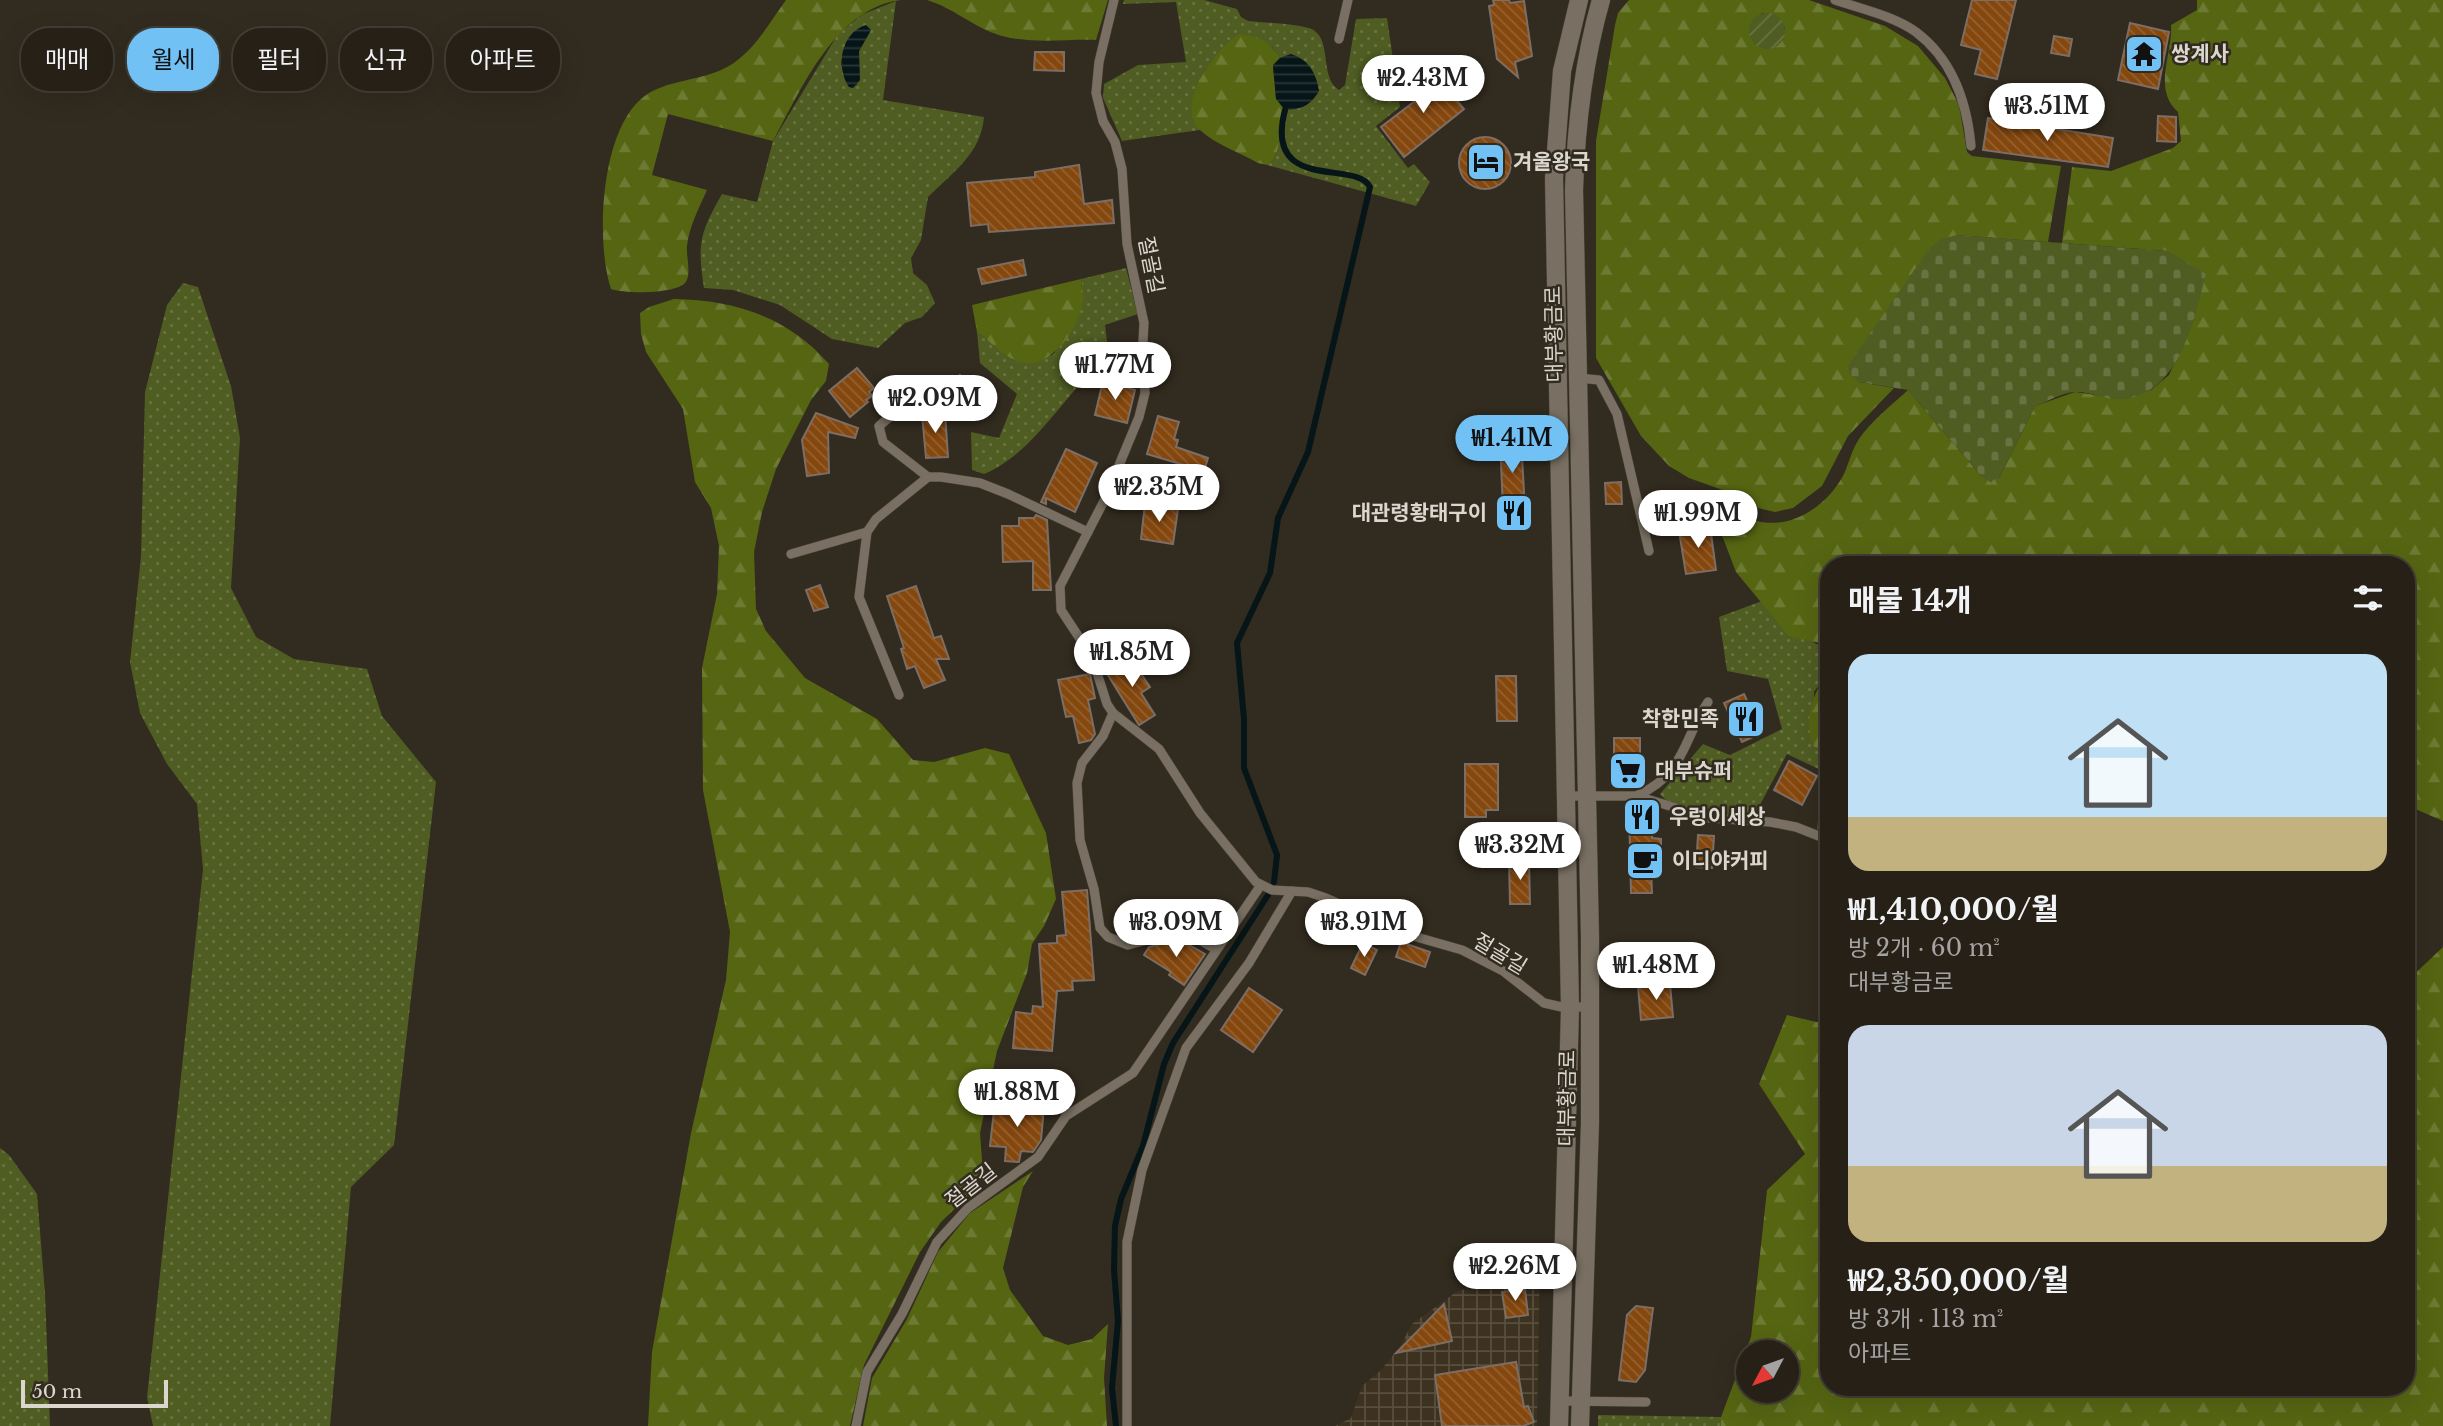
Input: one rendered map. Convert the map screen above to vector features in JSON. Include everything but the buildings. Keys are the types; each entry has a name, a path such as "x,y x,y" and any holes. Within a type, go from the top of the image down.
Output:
{"main road":[{"name":"대부황금로","path":"1559,1426 1570,1008 1554,169 1562,71 1579,0"},
{"name":"대부황금로","path":"1580,1426 1590,1007 1577,377 1576,133 1588,51 1601,0"}],"lane":[{"name":"절골길","path":"1114,0 1099,62 1096,93 1103,121 1115,142 1122,169 1127,244 1144,323 1142,358 1145,393 1139,417 1088,532 1059,586 1059,603 1065,618 1092,657 1107,704 1113,713 1159,749 1200,813 1261,885 1272,890 1326,898 1413,936 1462,950 1503,971 1544,1003 1570,1008"},
{"path":"1339,39 1348,0"},
{"path":"1835,0 1894,21 1915,32 1929,45 1961,94 1971,146"},
{"path":"1577,377 1599,380 1617,414 1649,551"},
{"path":"919,392 878,426 879,435 928,477 980,483 1088,532"},
{"path":"899,695 859,597 867,532 876,519 928,477"},
{"path":"791,554 867,532"},
{"path":"1637,796 1663,780 1675,767 1708,702"},
{"path":"1113,713 1103,736 1082,763 1077,783 1080,840 1094,889 1100,928 1108,937 1128,945 1178,932 1188,933 1216,949"},
{"path":"1565,796 1637,796 1709,818 1770,822 1820,837"},
{"name":"절골길","path":"856,1426 867,1372 902,1314 925,1263 950,1225 985,1194 1038,1157 1066,1116 1133,1073 1261,885"},
{"path":"1127,1426 1127,1241 1132,1207 1150,1146 1186,1048 1249,963 1292,891"},
{"path":"1570,1008 1590,1007"},
{"path":"1560,1401 1646,1402"}],"shaded area":[{"path":"866,25 871,30 859,51 860,80 853,88 849,87 845,79 843,52 851,35"},
{"path":"1291,54 1311,68 1319,91 1305,106 1285,110 1276,99 1273,65 1280,58"},
{"path":"1540,1260 1537,1426 1335,1426 1351,1418 1362,1386 1380,1371 1399,1348 1412,1324 1459,1290 1489,1288"}],"green space":[{"path":"786,0 901,0 878,6 857,18 839,35 808,76 773,141 668,114 652,175 707,190 688,239 687,280 680,287 661,291 611,289 603,242 603,214 611,155 620,129 633,108 649,93 713,73 732,64 758,40"},
{"path":"927,0 1108,0 1096,40 1049,41 1002,36"},
{"path":"1124,0 1204,0 1237,9 1241,17 1248,21 1309,28 1317,32 1321,39 1329,76 1339,90 1345,85 1356,19 1387,18 1400,107 1376,126 1408,168 1414,164 1430,182 1416,206 1267,165 1276,155 1278,148 1291,54 1280,58 1272,47 1206,69 1192,107 1200,130 1122,141 1103,98 1104,84 1138,65 1186,62 1176,2 1123,4"},
{"path":"1629,0 1809,0 1885,26 1918,46 1945,78 1959,105 1967,152 1972,156 2061,166 2048,242 1957,235 1859,382 1894,388 1848,436 1822,486 1793,508 1775,512 1758,508 1731,493 1689,478 1669,466 1641,436 1596,358 1596,141 1618,13","holes":["1762,13 1779,18 1785,28 1783,40 1750,25"]},
{"path":"2197,0 2443,0 2443,821 2415,809 2415,556 1820,556 1820,643 1789,636 1736,572 1723,538 1713,522 1712,509 1722,504 1747,517 1779,523 1792,520 1817,506 1837,486 1864,432 1908,390 1982,477 1999,478 2035,406 2075,392 2123,399 2151,390 2169,375 2194,319 2168,251 2062,243 2072,167 2111,171 2173,148 2181,141 2178,112 2170,103 2165,82 2171,25 2197,10"},
{"path":"896,1 883,100 984,117 978,142 972,152 928,197 921,240 911,258 913,273 927,285 935,303 922,317 905,323 878,348 832,339 780,305 733,290 704,288 701,260 705,229 722,194 757,202 773,141 838,34 863,14","holes":["871,30 859,51 857,85 849,87 841,64 843,51"]},
{"path":"1767,13 1780,18 1785,31 1780,44 1767,49 1754,44 1749,31 1754,18"},
{"path":"1239,34 1262,40 1272,47 1280,58 1273,66 1276,98 1283,107 1279,141 1276,155 1267,165 1213,140 1200,130 1193,119 1191,107 1201,78 1219,52"},
{"path":"1957,235 2168,251 2206,274 2181,352 2158,384 2142,394 2117,399 2070,392 2035,406 1999,478 1992,483 1982,477 1908,390 1859,382 1850,375 1848,365 1929,249 1941,239"},
{"path":"1126,268 1138,314 1105,325 1109,357 1078,386 1020,451 984,474 972,470 971,432 999,438 1017,394 980,363 977,332 1013,360 1036,362 1054,354 1083,300 1081,279"},
{"path":"1081,279 1083,301 1075,325 1059,348 1048,357 1025,363 1012,359 977,332 972,305"},
{"path":"183,283 198,287 231,386 240,438 231,588 256,637 294,659 367,669 382,716 436,782 394,1145 351,1187 330,1426 153,1426 147,1397 203,869 197,804 167,764 140,713 130,662 141,556 145,392 167,305"},
{"path":"674,299 718,303 759,314 796,334 829,364 826,381 811,400 776,469 762,512 754,552 756,609 766,631 805,678 877,719 913,760 934,762 985,748 1009,754 1046,833 1056,899 1044,926 1032,944 1027,973 997,1051 980,1133 983,1173 976,1188 941,1222 920,1252 864,1365 850,1426 648,1426 652,1352 691,1133 726,980 730,932 703,790 702,668 717,594 719,546 711,508 695,482 683,409 646,352 641,334 640,313 649,307"},
{"path":"1762,601 1816,644 1820,644 1820,683 1814,692 1814,747 1820,750 1820,770 1787,754 1754,816 1690,809 1667,801 1660,794 1703,744 1730,755 1782,729 1768,679 1727,671 1719,617"},
{"path":"1820,686 1820,750 1814,747 1809,727 1811,707"},
{"path":"1820,808 1820,830 1817,829"},
{"path":"2443,947 2443,1426 1721,1426 1721,1417 1736,1377 1736,1404 1799,1404 1799,1340 1750,1340 1767,1190 1805,1154 1759,1084 1787,1015 1820,1023 1820,1396 2415,1396 2415,973"},
{"path":"0,1148 9,1155 37,1194 45,1293 50,1426 0,1426"},
{"path":"1033,1171 1023,1187 1003,1268 1010,1290 1043,1336 1068,1345 1092,1339 1108,1324 1104,1378 1107,1426 863,1426 872,1378 907,1319 938,1252 970,1213"},
{"path":"1598,1415 1721,1417 1721,1426 1598,1426"}],"waterway":[{"path":"1274,882 1277,855 1244,768 1244,719 1237,643 1270,573 1278,518 1308,452 1370,187 1362,179 1314,170 1299,164 1287,154 1282,136 1285,110"},
{"path":"1116,1426 1112,1388 1118,1321 1114,1270 1115,1226 1121,1199 1143,1146 1164,1064 1173,1043 1268,895"}],"place":[{"name":"쌍계사","path":"2144,54"},
{"name":"겨울왕국","path":"1486,162"},
{"name":"대관령황태구이","path":"1514,513"},
{"name":"착한민족","path":"1746,719"},
{"name":"대부슈퍼","path":"1628,771"},
{"name":"우렁이세상","path":"1642,817"},
{"name":"이디야커피","path":"1645,861"}]}
